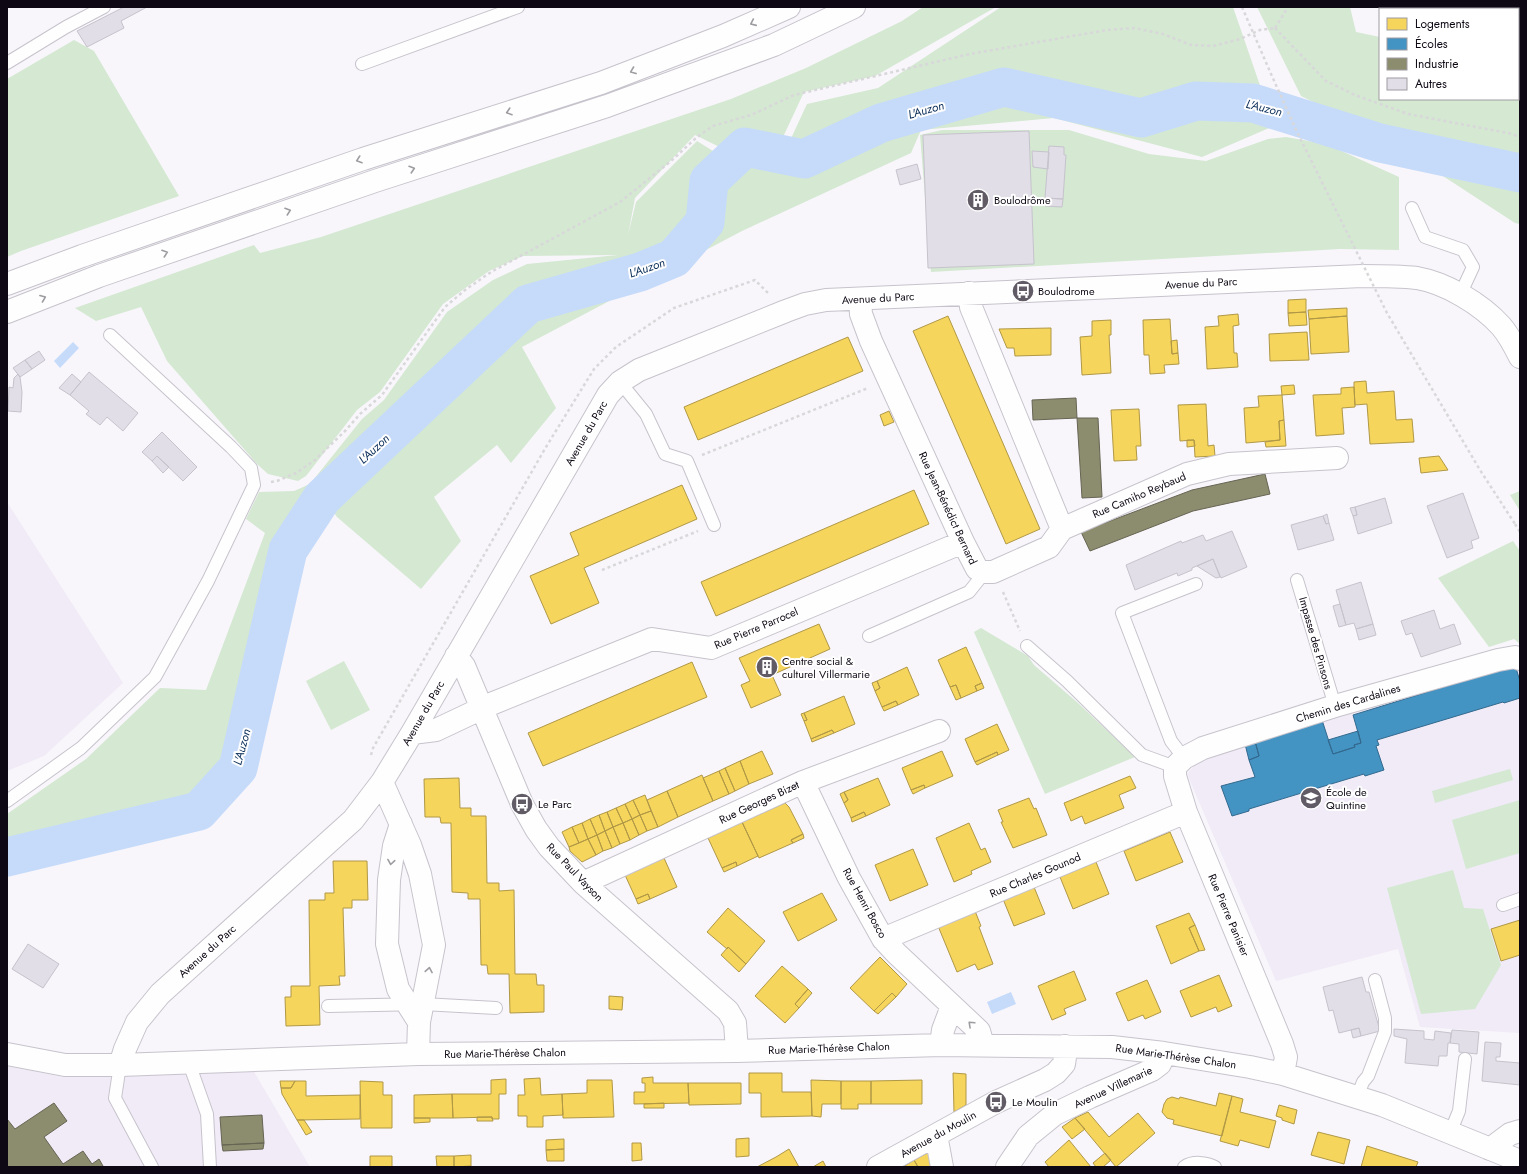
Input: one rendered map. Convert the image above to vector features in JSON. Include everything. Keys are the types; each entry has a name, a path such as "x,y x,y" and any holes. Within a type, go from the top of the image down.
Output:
{"street":[{"path":"7,284 82,256 356,161 601,83 723,36 789,7"},
{"path":"7,312 99,276 360,186 607,106 774,45 854,7"},
{"name":"Avenue du Parc","path":"120,1065 125,1049 137,1022 160,994 353,820 382,782 412,734 608,395 620,382 639,370 786,310 805,304 826,300 1336,277 1392,276 1418,278 1442,285 1460,294 1483,310 1501,326 1520,357"},
{"path":"968,293 971,307 1062,529 1049,547 989,572"},
{"name":"Rue Jean-Bénédict Bernard","path":"860,299 861,314 871,342 962,542 977,569 989,572"},
{"name":"Rue Camiho Reybaud","path":"1062,529 1187,474 1229,464 1337,458"},
{"name":"Rue Pierre Parrocel","path":"412,734 436,730 481,709 652,639 711,648 962,542"},
{"name":"Rue Paul Vayson","path":"456,656 464,666 522,804 536,829 549,847 583,883 728,1011 735,1023 737,1050"},
{"name":"Chemin des Cardalines","path":"1179,762 1203,748 1335,706 1498,660 1517,658"},
{"name":"Rue Georges Bizet","path":"583,883 803,782 939,731"},
{"name":"Rue Pierre Panisier","path":"1179,762 1175,776 1186,812 1282,1044 1286,1057 1283,1074"},
{"path":"382,782 410,845 420,874 434,945 416,1010 418,1054"},
{"name":"Rue Henri Bosco","path":"803,782 849,878 884,939 897,954 978,1031 983,1045"},
{"name":"Rue Charles Gounod","path":"884,939 1186,812"},
{"path":"401,824 394,846 389,880 387,944 398,989 416,1010"},
{"path":"941,1045 943,1030 952,1006"},
{"name":"Rue Marie-Thérèse Chalon","path":"7,1054 65,1065 120,1065 418,1054 737,1050 941,1045 1112,1047 1164,1053 1283,1074 1382,1106 1520,1161"},
{"name":"Avenue du Moulin","path":"878,1167 996,1102 1046,1080 1056,1073 1064,1064 1065,1046"},
{"name":"Avenue Villemarie","path":"1006,1167 1028,1136 1055,1114 1152,1070 1160,1064 1164,1053"},
{"path":"1490,1149 1510,1134 1520,1131"},
{"path":"936,1135 942,1167"}],"lane":[{"path":"7,63 66,27 104,7"},
{"path":"362,64 518,7"},
{"path":"1412,208 1425,237 1463,250 1472,267 1460,294"},
{"path":"7,801 81,748 155,677 208,581 254,484 251,468 241,457 110,335"},
{"path":"620,382 646,414 665,454 687,461 714,525"},
{"path":"868,636 969,592 989,572"},
{"name":"Impasse des Pinsons","path":"1297,580 1335,706"},
{"path":"1179,762 1122,613 1196,584"},
{"path":"1027,646 1067,681 1142,755 1179,762"},
{"path":"1503,905 1520,899"},
{"path":"1357,1098 1363,1082 1368,1076 1385,1032 1385,1018 1375,980"},
{"path":"328,1006 416,1010 496,1008"},
{"path":"1450,1133 1459,1111 1465,1058"},
{"path":"189,1063 206,1114 210,1167"},
{"path":"120,1065 115,1098 152,1167"},
{"path":"1184,1167 1187,1165 1207,1163 1215,1167"}],"path":[{"path":"1242,7 1298,134 1388,313 1469,452 1520,532"},
{"path":"1275,28 1288,7"},
{"path":"254,484 277,481 296,473 315,460 360,414 382,395 445,307 465,290 510,261 620,202 671,161 697,136 713,126 751,115 794,95 970,54 1107,30 1134,28 1163,34 1191,45 1213,46 1240,39 1260,30 1275,28"},
{"path":"1275,28 1326,81 1355,95 1408,114 1513,134 1520,138"},
{"path":"687,461 888,379"},
{"path":"602,570 714,525"},
{"path":"989,572 1027,646"}],"shaded area":[{"path":"7,502 123,683 44,756 7,771"},
{"path":"1520,663 1520,1033 1420,1027 1398,949 1276,981 1187,774 1202,757 1323,717"},
{"path":"7,1066 63,1077 253,1070 310,1167 7,1167"}],"green space":[{"path":"923,7 996,7 875,76 804,92 777,150 745,143 734,154 695,135 635,198 628,235 636,202 697,141 737,166 748,155 780,162 807,104 878,88 1001,7 1233,7 1274,126 1202,157 1054,118 921,130 911,153 742,231 522,347 556,408 511,463 497,445 434,497 461,541 421,589 337,517 320,492 283,545 230,765 196,805 7,851 7,814 86,759 160,688 206,690 265,533 246,519 259,492 294,491 310,484 362,419 384,400 447,312 493,280 527,264 618,255 523,256 489,271 443,304 380,392 357,410 306,476 298,481 268,474 257,464 167,361 141,307 96,321 75,308 254,245 260,253 321,237 731,99 806,68 902,21"},
{"path":"1257,7 1350,7 1356,32 1379,37 1379,100 1519,100 1520,64 1520,224 1515,223 1380,135 1301,96"},
{"path":"74,40 94,51 179,196 7,257 7,79"},
{"path":"942,130 1069,130 1149,154 1206,161 1268,139 1286,137 1326,144 1399,177 1399,250 1340,249 931,272 920,135"},
{"path":"1520,491 1520,511 1510,495"},
{"path":"1513,541 1520,551 1520,644 1514,639 1489,647 1438,578"},
{"path":"981,628 1028,656 1034,665 1078,703 1135,757 1045,794 974,632"},
{"path":"344,661 370,710 331,730 306,681"},
{"path":"1510,769 1513,780 1435,803 1432,791"},
{"path":"1520,800 1520,853 1466,869 1452,820"},
{"path":"1453,870 1464,908 1483,909 1501,965 1475,1009 1421,1014 1387,888"}],"water":[{"path":"73,342 79,348 60,368 54,361"},
{"path":"1011,992 1016,1004 992,1014 987,1002"}],"building: Logements":[{"path":"1306,299 1306,312 1288,313 1288,300"},
{"path":"1347,308 1347,316 1309,319 1308,310"},
{"path":"1306,312 1307,325 1289,326 1288,313"},
{"path":"1238,314 1239,325 1233,326 1234,353 1237,353 1238,367 1207,369 1205,327 1219,326 1218,316"},
{"path":"948,316 1040,529 1006,544 913,331"},
{"path":"1347,316 1349,352 1311,354 1309,319"},
{"path":"1170,319 1172,354 1178,353 1179,364 1164,365 1165,373 1150,374 1149,355 1144,355 1143,320"},
{"path":"1111,320 1111,335 1109,335 1111,373 1082,375 1080,337 1092,336 1092,321"},
{"path":"1051,328 1051,355 1015,356 1014,348 1007,348 999,329"},
{"path":"1307,332 1309,360 1270,361 1269,334"},
{"path":"848,337 863,371 698,440 684,407"},
{"path":"1177,340 1178,353 1172,354 1171,341"},
{"path":"1366,381 1367,393 1394,391 1396,420 1412,419 1414,442 1370,444 1367,404 1355,405 1354,382"},
{"path":"1294,385 1295,394 1282,395 1281,386"},
{"path":"1354,387 1355,407 1342,408 1344,434 1316,436 1313,395 1341,394 1341,388"},
{"path":"1282,395 1284,420 1279,421 1280,440 1246,443 1244,408 1259,407 1258,396"},
{"path":"1206,404 1208,446 1214,445 1215,456 1195,457 1194,440 1180,441 1178,405"},
{"path":"1139,409 1141,446 1136,446 1137,460 1114,461 1111,410"},
{"path":"889,411 894,422 884,426 880,415"},
{"path":"1284,420 1286,446 1266,447 1265,442 1280,440 1279,421"},
{"path":"1187,440 1194,440 1195,446 1187,447"},
{"path":"1439,456 1448,470 1421,473 1419,458"},
{"path":"682,485 697,519 584,568 599,603 551,624 530,576 579,555 570,533"},
{"path":"914,490 929,524 716,616 701,582"},
{"name":"Centre social & culturel Villermarie","path":"819,624 830,649 772,675 781,695 751,708 741,685 750,681 739,658"},
{"path":"966,647 982,683 975,686 977,691 961,698 956,685 950,687 938,660"},
{"path":"692,662 707,697 543,766 528,733"},
{"path":"907,667 919,695 898,705 896,701 882,707 875,691 880,688 877,681"},
{"path":"877,681 880,688 875,691 872,683"},
{"path":"982,683 984,688 977,691 975,686"},
{"path":"956,685 961,698 956,700 950,687"},
{"path":"844,696 855,724 834,733 832,730 811,739 804,721 807,720 804,713"},
{"path":"896,701 898,705 884,711 882,707"},
{"path":"804,713 807,720 804,721 801,714"},
{"path":"997,724 1009,750 998,755 997,752 975,762 965,739"},
{"path":"832,730 834,733 812,742 811,739"},
{"path":"762,751 773,774 749,784 740,761"},
{"path":"942,751 953,776 925,788 924,785 911,790 902,768"},
{"path":"997,752 998,755 977,765 975,762"},
{"path":"740,761 749,784 735,791 725,768"},
{"path":"725,768 735,791 729,794 719,771"},
{"path":"719,771 729,794 713,801 703,778"},
{"path":"702,775 713,801 678,817 667,791"},
{"path":"1130,776 1136,788 1119,795 1124,808 1085,824 1082,816 1071,821 1064,803"},
{"path":"459,778 460,808 471,808 471,816 486,816 487,883 499,883 499,891 514,890 515,974 536,974 537,985 544,985 544,1012 510,1013 509,974 488,974 487,965 481,965 480,899 468,899 468,893 452,892 451,823 441,823 440,817 425,817 424,779"},
{"path":"878,778 890,805 866,816 864,812 851,818 844,803 848,800 844,792"},
{"path":"924,785 925,788 913,794 911,790"},
{"path":"667,791 678,817 658,827 647,800"},
{"path":"844,792 848,800 844,803 840,794"},
{"path":"645,795 651,811 640,815 633,800"},
{"path":"1029,798 1034,809 1036,808 1047,835 1013,848 1001,822 1003,822 998,810"},
{"path":"633,800 640,815 632,819 625,804"},
{"path":"785,803 789,807 803,834 791,840 793,843 759,858 742,822"},
{"path":"625,804 632,819 623,823 616,808"},
{"path":"616,808 623,823 613,827 607,812"},
{"path":"651,811 658,827 647,831 640,815"},
{"path":"607,812 613,827 605,831 599,815"},
{"path":"864,812 866,816 852,822 851,818"},
{"path":"599,815 605,831 597,835 590,819"},
{"path":"640,815 647,831 639,835 632,819"},
{"path":"590,819 597,835 588,839 582,823"},
{"path":"632,819 639,835 630,840 623,823"},
{"path":"742,822 758,856 737,866 736,862 722,868 708,838"},
{"path":"582,823 588,839 579,843 572,827"},
{"path":"623,823 630,840 620,844 613,827"},
{"path":"969,823 981,850 985,848 991,862 971,871 972,874 954,882 936,838"},
{"path":"572,827 579,843 569,847 562,832"},
{"path":"613,827 620,844 612,848 605,831"},
{"path":"605,831 612,848 603,851 597,835"},
{"path":"1170,832 1183,862 1136,881 1124,851"},
{"path":"803,834 804,838 793,843 791,840"},
{"path":"597,835 603,851 596,855 588,839"},
{"path":"588,839 596,855 582,862 570,851 569,847"},
{"path":"913,849 928,885 890,901 875,865"},
{"path":"664,858 677,887 650,899 648,894 636,899 625,875"},
{"path":"333,861 367,861 368,900 352,900 352,908 343,908 345,976 339,976 340,985 319,986 320,1025 286,1026 285,997 291,997 291,986 310,986 309,900 325,900 325,893 334,893"},
{"path":"736,862 737,866 724,872 722,868"},
{"path":"1096,862 1109,894 1073,909 1060,877"},
{"path":"1034,887 1045,914 1014,926 1003,899"},
{"path":"822,893 837,920 798,941 783,912"},
{"path":"648,894 650,899 638,904 636,899"},
{"path":"728,908 765,941 746,964 728,947 727,949 707,932"},
{"path":"975,911 981,926 979,927 993,964 978,970 975,964 957,972 938,926"},
{"path":"1189,913 1195,925 1189,928 1199,951 1171,964 1156,926"},
{"path":"1520,920 1520,955 1501,961 1491,929"},
{"path":"1195,925 1205,950 1199,951 1189,928"},
{"path":"728,947 746,964 739,972 721,955"},
{"path":"880,957 907,984 896,997 892,993 874,1011 850,988"},
{"path":"782,966 808,989 795,1004 799,1008 785,1023 755,996"},
{"path":"1074,971 1086,1000 1064,1009 1066,1014 1052,1020 1038,986"},
{"path":"1219,975 1232,1006 1218,1012 1216,1007 1191,1017 1180,991"},
{"path":"1147,980 1161,1012 1145,1019 1143,1015 1128,1021 1116,993"},
{"path":"808,989 812,993 799,1008 795,1004"},
{"path":"892,993 896,997 878,1014 874,1011"},
{"path":"609,996 623,997 622,1010 609,1009"},
{"path":"749,1073 782,1073 782,1092 811,1092 812,1116 761,1117 761,1093 749,1093"},
{"path":"953,1073 966,1074 966,1105 954,1112"},
{"path":"653,1077 653,1083 688,1083 689,1103 634,1104 634,1092 645,1092 645,1083 642,1083 642,1078"},
{"path":"540,1078 541,1095 562,1094 563,1115 543,1116 543,1127 527,1127 527,1116 518,1116 518,1095 525,1095 524,1079"},
{"path":"506,1079 506,1094 499,1094 499,1119 492,1119 492,1117 453,1118 452,1094 491,1094 491,1080"},
{"path":"587,1080 612,1080 614,1117 563,1118 562,1094 587,1093"},
{"path":"811,1080 841,1081 841,1104 822,1104 821,1117 812,1116"},
{"path":"922,1080 922,1104 871,1104 871,1081"},
{"path":"280,1081 295,1081 291,1088 281,1088"},
{"path":"295,1081 306,1081 306,1096 360,1095 360,1119 297,1120 282,1094 281,1088 291,1088"},
{"path":"360,1081 383,1082 383,1095 392,1095 392,1128 361,1128"},
{"path":"841,1081 871,1081 871,1104 858,1104 858,1109 841,1109"},
{"path":"688,1083 741,1083 741,1104 689,1105"},
{"path":"1219,1093 1232,1096 1222,1136 1173,1124 1174,1120 1167,1118 1162,1112 1167,1099 1172,1097 1179,1099 1180,1097 1216,1106"},
{"path":"452,1094 453,1118 414,1118 414,1095"},
{"path":"1232,1096 1243,1099 1240,1112 1276,1121 1269,1148 1240,1140 1238,1146 1220,1141"},
{"path":"664,1103 664,1108 644,1108 644,1104"},
{"path":"1279,1105 1297,1110 1294,1124 1282,1120 1282,1118 1276,1116"},
{"path":"1088,1112 1109,1137 1138,1113 1155,1133 1116,1167 1075,1118"},
{"path":"477,1117 492,1117 493,1121 477,1121"},
{"path":"414,1118 430,1118 430,1122 414,1123"},
{"path":"1075,1118 1085,1129 1072,1139 1062,1127"},
{"path":"297,1120 304,1120 312,1132 306,1135"},
{"path":"1318,1132 1350,1140 1344,1164 1311,1155"},
{"path":"749,1138 749,1156 736,1157 736,1139"},
{"path":"564,1139 564,1149 546,1150 546,1140"},
{"path":"1069,1140 1091,1167 1049,1167 1045,1162"},
{"path":"632,1143 641,1143 642,1160 632,1161"},
{"path":"1367,1146 1418,1162 1416,1167 1361,1167"},
{"path":"564,1149 564,1161 547,1161 546,1150"},
{"path":"789,1149 799,1167 757,1167 776,1157"},
{"path":"933,1150 935,1167 918,1167 914,1160"},
{"path":"1105,1153 1111,1160 1103,1167 1096,1167 1093,1163"},
{"path":"471,1155 471,1166 454,1167 454,1156"},
{"path":"370,1156 392,1156 392,1167 370,1167"},
{"path":"436,1156 454,1156 454,1167 437,1167"},
{"path":"914,1160 918,1167 903,1167"},
{"path":"823,1161 826,1167 813,1167"}],"building: Écoles":[{"path":"1515,665 1520,681 1520,698 1377,740 1379,745 1376,746 1384,770 1365,776 1364,774 1249,809 1249,811 1232,816 1221,786 1255,777 1249,760 1259,756 1255,741 1322,720 1333,754 1355,747 1354,745 1361,743 1353,715"},
{"path":"1358,731 1361,743 1354,745 1355,747 1333,754 1328,740"},
{"path":"1255,741 1259,756 1249,760 1245,744"}],"building: Industrie":[{"path":"1076,398 1077,418 1033,420 1032,400"},
{"path":"1077,418 1098,418 1102,497 1082,498"},
{"path":"1265,474 1270,494 1193,511 1090,551 1081,532 1192,490"},
{"path":"54,1103 67,1121 44,1137 63,1164 83,1151 92,1164 99,1159 103,1166 7,1167 7,1119 15,1129"},
{"path":"262,1115 264,1143 222,1145 220,1117"},
{"path":"264,1143 263,1149 223,1151 222,1145"}],"building: Autres":[{"path":"124,7 147,7 121,21 124,28 87,47 77,31"},
{"name":"Boulodrôme","path":"1029,131 1034,264 928,268 923,135"},
{"path":"1049,146 1064,147 1064,155 1066,155 1063,199 1045,198"},
{"path":"1032,151 1049,152 1048,169 1033,167"},
{"path":"917,164 921,179 900,185 896,170"},
{"path":"1045,198 1063,199 1062,207 1045,206"},
{"path":"39,351 45,360 32,369 25,360"},
{"path":"25,360 32,369 20,377 13,368"},
{"path":"89,372 138,413 123,431 107,417 100,425 86,414 89,411 70,395"},
{"path":"18,374 20,377 22,392 21,412 8,411 9,387 13,388 14,378"},
{"path":"72,374 81,382 70,395 59,388"},
{"path":"162,432 197,467 183,481 157,456 152,461 142,452"},
{"path":"157,456 169,467 163,473 152,461"},
{"path":"1463,493 1479,538 1471,541 1473,548 1447,558 1427,506"},
{"path":"1385,498 1392,523 1358,534 1353,516 1357,515 1355,507"},
{"path":"1355,507 1357,515 1353,516 1350,508"},
{"path":"1327,514 1329,523 1326,524 1323,516"},
{"path":"1323,516 1326,524 1329,523 1334,540 1298,550 1291,525"},
{"path":"1232,531 1247,567 1221,578 1213,559 1178,576 1177,573 1135,590 1126,565 1181,541 1182,543 1203,535 1206,541"},
{"path":"1213,559 1220,577 1216,578 1197,566"},
{"path":"1361,582 1373,624 1356,629 1354,623 1346,625 1336,590"},
{"path":"1340,604 1346,625 1339,627 1333,606"},
{"path":"1434,610 1440,629 1454,624 1461,644 1421,657 1412,633 1406,635 1401,621"},
{"path":"1373,624 1376,635 1359,640 1356,629"},
{"path":"28,944 59,964 43,988 12,969"},
{"path":"1362,977 1366,992 1369,992 1380,1031 1361,1036 1359,1028 1339,1033 1333,1010 1329,1011 1323,987"},
{"path":"1359,1028 1361,1036 1353,1038 1351,1030"},
{"path":"1394,1029 1424,1031 1424,1039 1434,1040 1435,1031 1451,1033 1450,1043 1448,1043 1447,1056 1439,1056 1438,1066 1405,1063 1407,1039 1394,1036"},
{"path":"1452,1030 1479,1032 1477,1054 1459,1052 1459,1044 1450,1043"},
{"path":"1485,1042 1501,1043 1500,1057 1496,1057 1496,1061 1520,1063 1520,1085 1482,1081"}],"waterway":[{"name":"L'Auzon","path":"7,857 199,811 238,768 288,550 322,498 528,304 640,272 674,258 705,222 709,181 745,147 804,159 881,123 1004,87 1141,118 1196,101 1253,103 1380,143 1520,173"}],"place":[{"name":"Boulodrôme","path":"978,200"},
{"name":"Boulodrome","path":"1023,291"},
{"name":"Centre social & culturel Villermarie","path":"767,667"},
{"name":"École de Quintine","path":"1311,798"},
{"name":"Le Parc","path":"522,804"},
{"name":"Le Moulin","path":"996,1102"}]}
